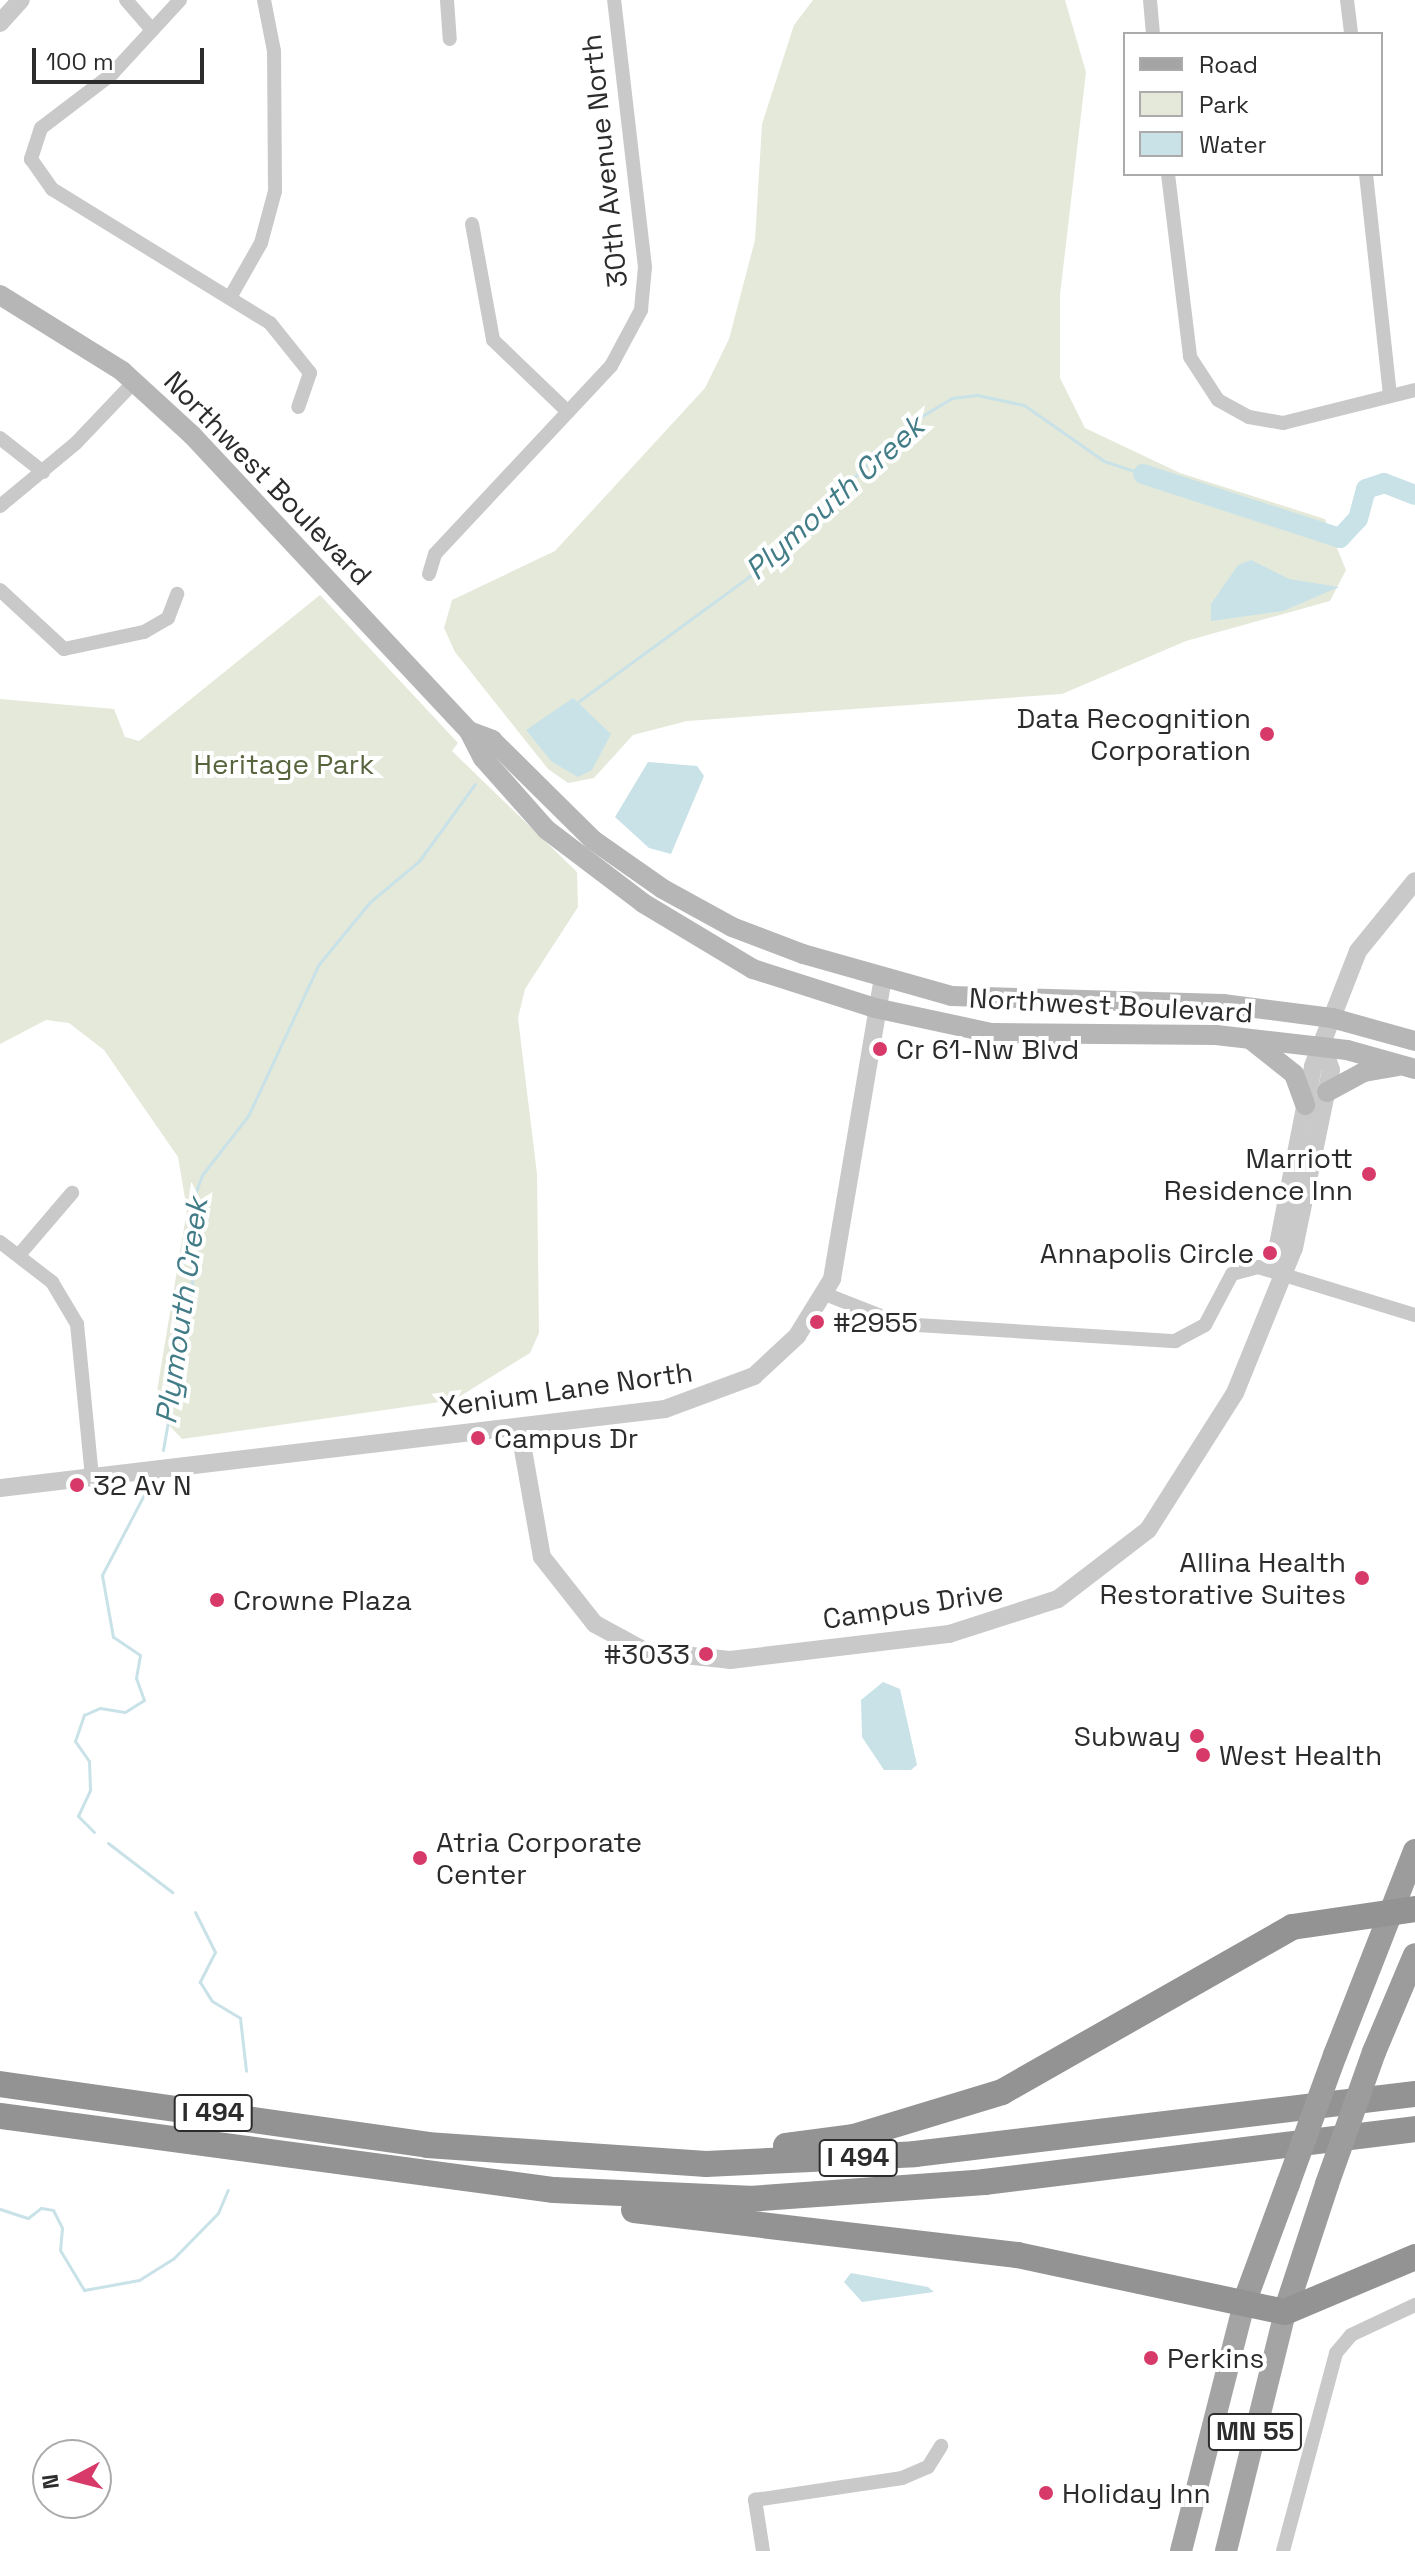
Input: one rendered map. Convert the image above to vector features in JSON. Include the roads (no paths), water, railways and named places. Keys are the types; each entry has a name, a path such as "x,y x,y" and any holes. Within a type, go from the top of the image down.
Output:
{"highway":[{"name":"MN 55","path":"1244,2303 1387,1912 1415,1851"},
{"path":"427,2145 747,2149 854,2137 956,2108 1076,2055 1244,1949 1292,1927 1415,1909"},
{"name":"MN 55","path":"1285,2312 1374,2052 1415,1955"},
{"name":"I 494","path":"0,2084 427,2145 560,2159 810,2161 1415,2094"},
{"name":"I 494","path":"0,2116 554,2190 749,2199 863,2193 1415,2129"},
{"path":"554,2190 598,2207 1017,2255 1285,2312 1415,2257"},
{"path":"1388,2268 1415,2266"}],"main road":[{"name":"Northwest Boulevard","path":"0,295 134,382 469,731 483,758 547,830 643,903 753,969 875,1008 992,1033 1248,1038 1323,1047 1410,1067"},
{"name":"Northwest Boulevard","path":"469,731 492,740 593,840 663,889 732,927 883,978 951,996 1223,1004 1332,1018 1415,1041"},
{"path":"1248,1038 1294,1074 1305,1105"},
{"path":"1327,1092 1364,1072 1410,1067"},
{"name":"MN 55","path":"1181,2551 1244,2303"},
{"name":"MN 55","path":"1226,2551 1285,2312"}],"street":[{"path":"0,23 21,0"},
{"path":"126,0 152,30"},
{"path":"180,0 112,74 41,128 31,159 52,189 232,294 305,361 311,385 298,407"},
{"path":"232,294 261,243 275,191 274,51 264,0"},
{"path":"447,0 450,39"},
{"name":"30th Avenue North","path":"429,574 435,554 624,349 645,289 614,0"},
{"path":"1150,0 1153,32"},
{"path":"1347,0 1351,32"},
{"path":"1168,176 1186,339 1206,387 1249,417 1283,423 1415,390"},
{"path":"1366,176 1390,396"},
{"path":"472,224 493,340 568,412"},
{"path":"0,506 43,472 134,382"},
{"path":"0,438 43,472"},
{"path":"0,590 64,649 144,632 168,618 177,594"},
{"name":"Campus Drive","path":"1280,1272 1278,1245 1305,1105 1332,1018 1374,924 1415,881"},
{"name":"Xenium Lane North","path":"0,1488 665,1409 725,1392 777,1358 825,1294 841,1247 875,1008 883,978"},
{"name":"Campus Drive","path":"519,1427 542,1557 595,1624 645,1651 730,1660 987,1627 1091,1581 1173,1501 1235,1393 1280,1272 1294,1248 1327,1092 1323,1047"},
{"path":"19,1255 72,1193"},
{"path":"0,1242 52,1282 77,1324 92,1477"},
{"path":"825,1294 901,1324 1164,1341 1205,1325 1232,1274 1280,1272 1415,1315"},
{"path":"1283,2551 1336,2353 1351,2335 1415,2305"},
{"path":"763,2551 755,2500 902,2478 928,2467 941,2446"}],"water":[{"path":"1251,560 1289,579 1339,587 1283,611 1211,621 1211,604 1238,565"},
{"path":"573,698 611,734 592,770 578,777 552,762 526,730"},
{"path":"648,762 697,766 704,776 671,854 649,848 615,817"},
{"path":"883,1682 900,1689 917,1765 911,1770 884,1770 862,1737 861,1700"},
{"path":"851,2273 928,2287 934,2292 862,2302 844,2282"}],"waterway":[{"name":"Plymouth Creek","path":"575,704 754,573 912,422 952,398 977,395 1024,405 1104,461 1143,474"},
{"name":"Plymouth Creek","path":"1143,474 1340,538 1358,519 1366,489 1384,483 1415,495"},
{"name":"Plymouth Creek","path":"163,1450 192,1283 193,1199 202,1175 248,1116 319,964 370,902 419,861 475,784"},
{"name":"Plymouth Creek","path":"94,1832 78,1816 90,1790 89,1761 75,1741 84,1715 100,1708 125,1712 144,1700 136,1678 140,1655 113,1637 102,1575 146,1491"},
{"name":"Plymouth Creek","path":"108,1843 172,1892"},
{"name":"Plymouth Creek","path":"195,1912 215,1952 200,1982 212,2001 240,2018 246,2071"},
{"name":"Plymouth Creek","path":"0,2209 28,2218 41,2208 53,2210 62,2228 60,2250 84,2290 139,2280 173,2259 218,2213 228,2190"}],"place":[{"name":"Data Recognition Corporation","path":"1267,734"},
{"name":"Cr 61-Nw Blvd","path":"880,1049"},
{"name":"Marriott Residence Inn","path":"1369,1174"},
{"name":"Annapolis Circle","path":"1270,1253"},
{"name":"#2955","path":"817,1322"},
{"name":"Campus Dr","path":"478,1438"},
{"name":"32 Av N","path":"77,1485"},
{"name":"Allina Health Restorative Suites","path":"1362,1578"},
{"name":"Crowne Plaza","path":"217,1600"},
{"name":"#3033","path":"706,1654"},
{"name":"Subway","path":"1197,1736"},
{"name":"West Health","path":"1203,1755"},
{"name":"Atria Corporate Center","path":"420,1858"},
{"name":"Perkins","path":"1151,2358"},
{"name":"Holiday Inn","path":"1046,2493"}],"park label":[{"name":"Heritage Park","path":"284,764"}]}
